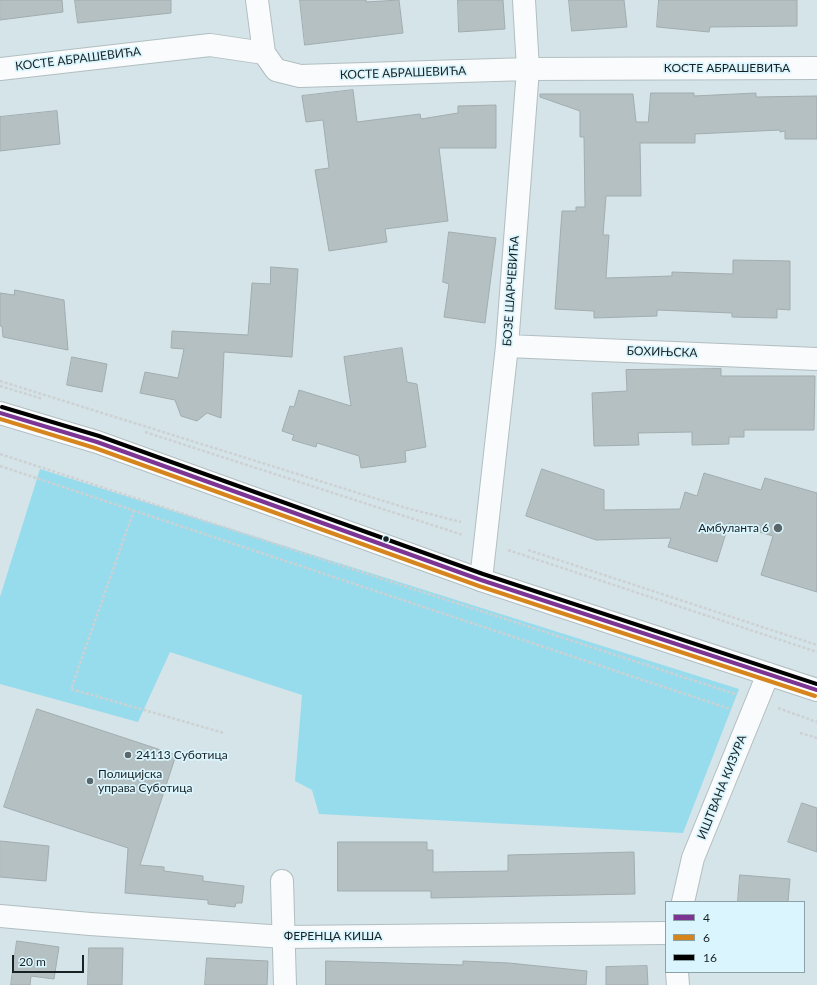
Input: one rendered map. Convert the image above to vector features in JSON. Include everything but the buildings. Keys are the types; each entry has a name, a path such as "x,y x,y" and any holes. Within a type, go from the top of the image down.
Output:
{"street":[{"path":"257,0 264,52"},
{"name":"БОЗЕ ШАРЧЕВИЋА","path":"481,580 507,346 528,70 524,0"},
{"name":"КОСТЕ АБРАШЕВИЋА","path":"0,69 210,45 264,52 276,70 300,76 528,70 817,68"},
{"name":"БОХИЊСКА","path":"507,346 817,359"},
{"path":"0,413 97,442 481,580 817,690"},
{"name":"ИШТВАНА КИЗУРА","path":"683,901 693,858 768,674"},
{"path":"282,881 285,937 285,985"},
{"name":"ФЕРЕНЦА КИША","path":"0,916 90,924 285,937 665,933"},
{"path":"677,973 678,985"}],"path":[{"path":"0,381 406,508 461,522"},
{"path":"0,386 45,400"},
{"path":"143,432 485,542 817,652"},
{"path":"0,454 758,701 817,722"},
{"path":"0,466 735,711"},
{"path":"134,510 71,690 224,733"},
{"path":"528,550 817,645"},
{"path":"800,733 817,738"}],"shaded area":[{"path":"40,469 739,689 683,833 319,814 312,790 295,781 302,695 170,652 138,722 0,684 0,597"}],"transit line":[{"name":"16","path":"2,407 99,436 483,574 817,684"},
{"name":"4","path":"0,413 97,442 481,580 817,690"},
{"name":"6","path":"0,419 95,448 479,586 815,696"}],"place":[{"name":"Амбуланта 6","path":"778,528"},
{"name":"24113 Суботица","path":"128,755"},
{"name":"Полицијска управа Суботица","path":"90,781"}]}
